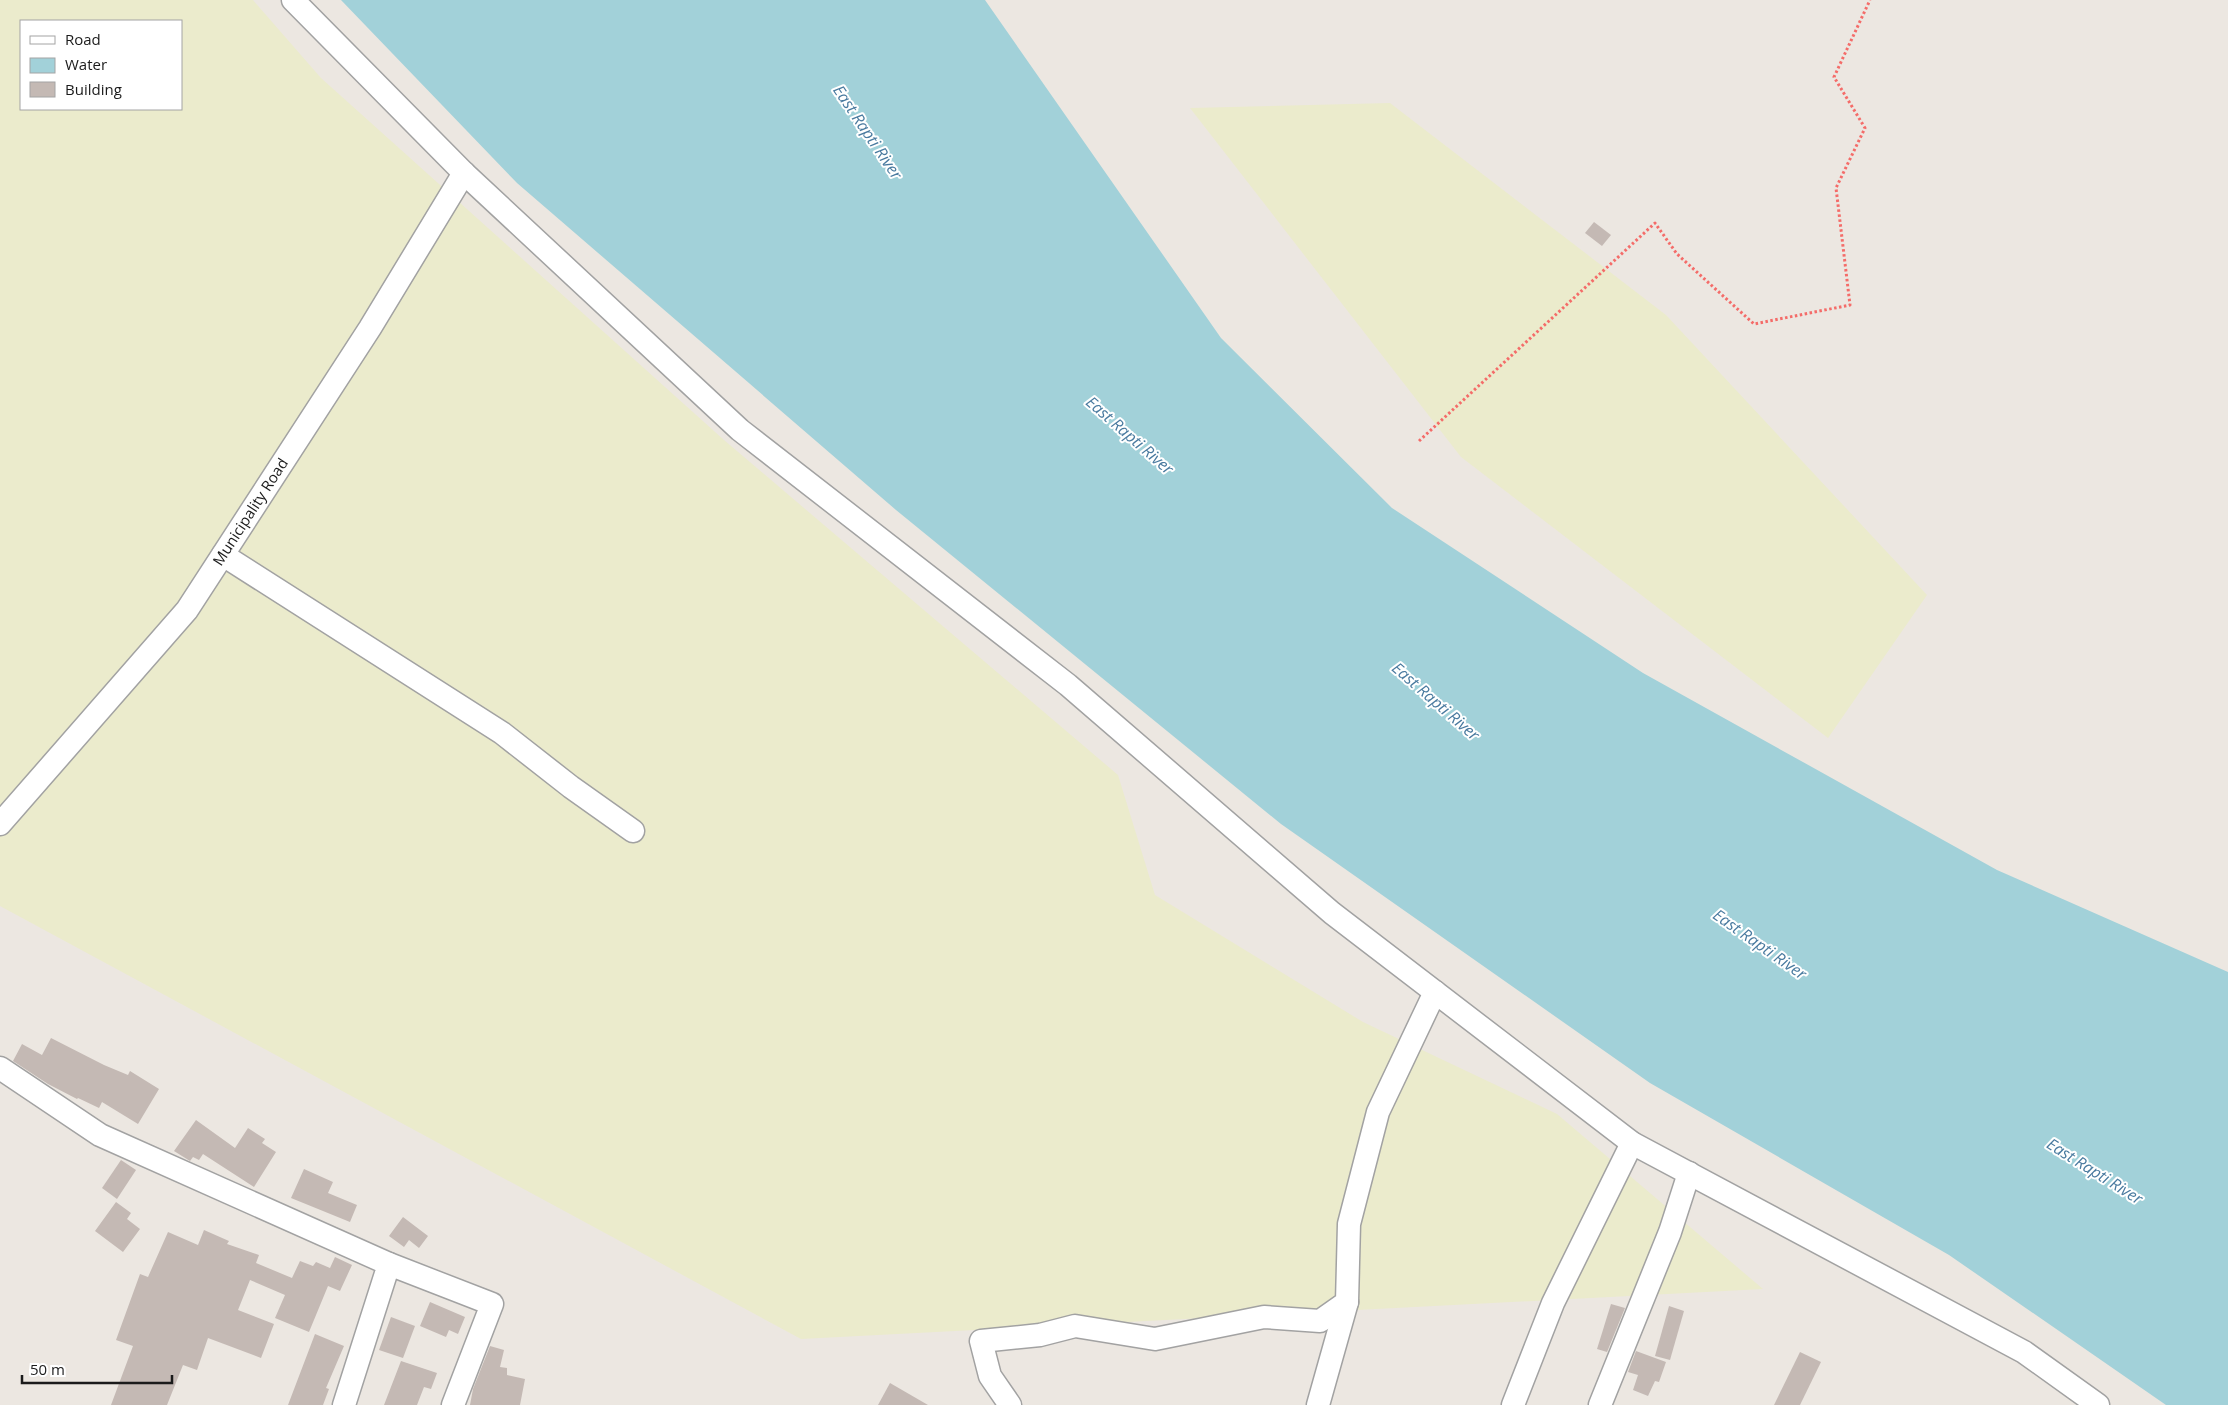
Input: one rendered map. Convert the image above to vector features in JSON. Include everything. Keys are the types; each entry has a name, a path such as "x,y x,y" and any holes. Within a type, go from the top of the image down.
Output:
{"street":[{"path":"292,0 464,172 740,430 1068,685 1332,913 1632,1143 2024,1352 2098,1405"},
{"name":"Municipality Road","path":"0,824 187,610 370,328 464,172"},
{"path":"223,555 502,734 571,787 633,830"},
{"path":"1318,1405 1347,1302 1349,1224 1378,1112 1435,992"},
{"path":"0,1068 100,1135 389,1264 492,1304 454,1405"},
{"path":"1513,1405 1553,1303 1632,1143"},
{"path":"1600,1405 1670,1232 1689,1173"},
{"path":"344,1405 389,1264"},
{"path":"1010,1405 990,1376 981,1341 1040,1335 1075,1326 1155,1339 1264,1317 1320,1321 1347,1302"}],"path":[{"path":"1419,441 1655,223 1677,254 1754,324 1850,305 1836,188 1865,128 1834,77 1870,0"}],"green space":[{"path":"0,0 253,0 321,78 724,440 1118,775 1155,895 1363,1022 1557,1114 1763,1289 801,1339 0,906"},
{"path":"1390,103 1666,315 1927,595 1828,738 1461,457 1190,108"}],"water":[{"name":"East Rapti River","path":"341,0 985,0 1221,338 1392,508 1643,673 1997,870 2228,972 2228,1405 2166,1405 1949,1255 1650,1083 1281,824 896,510 517,183"}],"building":[{"path":"1594,222 1611,235 1602,246 1585,233"},
{"path":"51,1038 104,1065 128,1075 130,1071 159,1089 138,1124 102,1102 99,1108 77,1099 48,1084 13,1061 22,1044 42,1055"},
{"path":"196,1120 235,1148 248,1128 265,1139 262,1143 276,1152 254,1187 203,1154 199,1160 193,1157 190,1161 174,1151"},
{"path":"121,1160 136,1170 117,1199 102,1188"},
{"path":"304,1169 333,1182 328,1193 357,1205 350,1222 291,1198"},
{"path":"116,1202 131,1213 127,1219 140,1229 123,1252 95,1231"},
{"path":"403,1217 428,1236 419,1248 409,1240 404,1247 389,1236"},
{"path":"204,1230 229,1241 227,1244 259,1255 256,1263 292,1278 300,1261 313,1266 316,1262 330,1268 335,1257 352,1265 340,1291 328,1286 309,1332 275,1318 285,1295 250,1280 238,1310 274,1324 261,1358 208,1338 197,1370 183,1365 167,1405 111,1405 133,1346 116,1340 140,1274 148,1277 168,1232 198,1245"},
{"path":"430,1302 465,1317 458,1334 449,1330 446,1337 420,1326"},
{"path":"1611,1304 1625,1308 1607,1352 1597,1349"},
{"path":"1669,1306 1684,1311 1670,1360 1655,1356"},
{"path":"391,1317 415,1326 403,1358 379,1350"},
{"path":"315,1334 344,1346 326,1388 329,1389 323,1405 288,1405"},
{"path":"490,1346 504,1350 500,1367 507,1368 507,1375 525,1379 520,1405 470,1405 473,1389"},
{"path":"1636,1351 1666,1362 1659,1382 1655,1381 1648,1396 1633,1390 1638,1375 1628,1372"},
{"path":"1800,1352 1821,1362 1800,1405 1774,1405"},
{"path":"401,1361 437,1373 431,1389 424,1387 417,1405 384,1405"},
{"path":"890,1383 928,1405 878,1405"}]}
